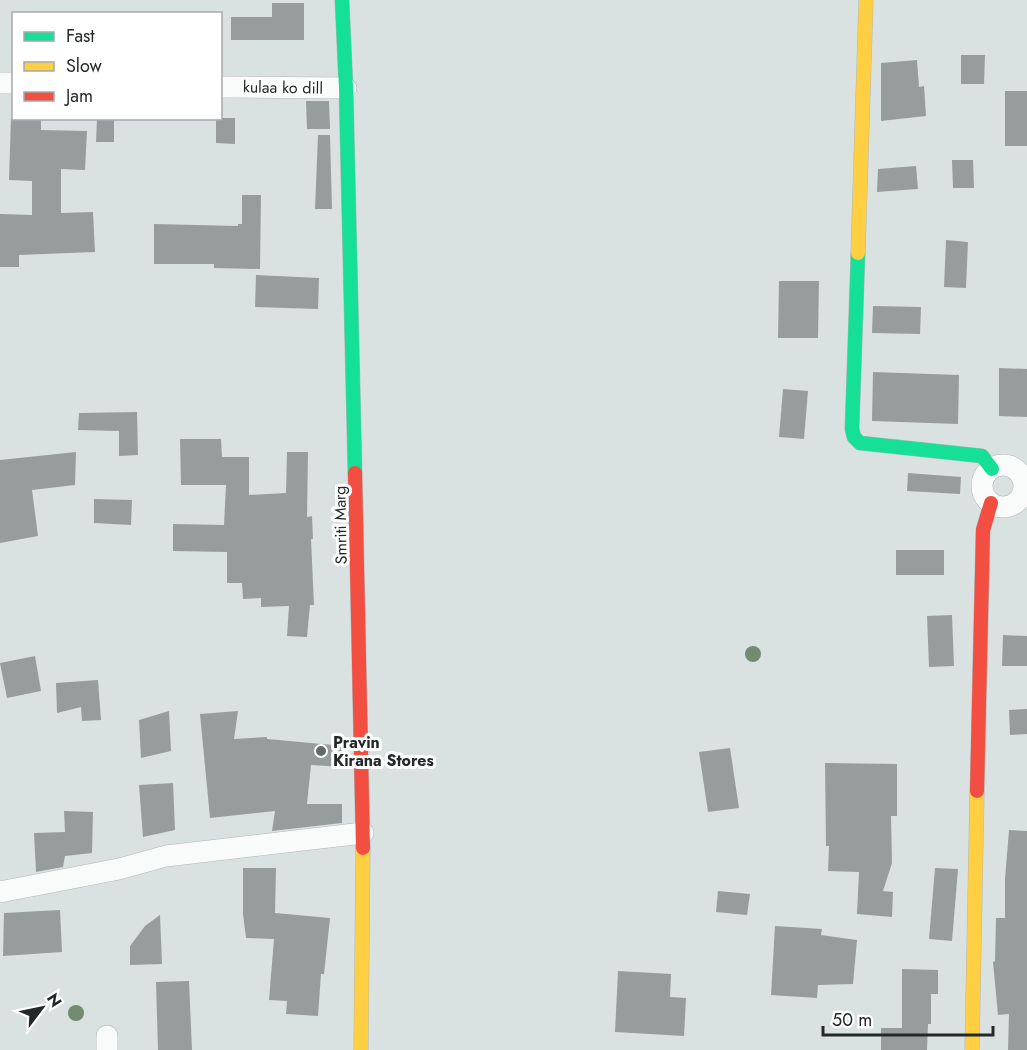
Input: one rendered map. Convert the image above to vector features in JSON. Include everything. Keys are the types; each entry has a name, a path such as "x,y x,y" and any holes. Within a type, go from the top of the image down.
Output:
{"street":[{"name":"Smriti Marg","path":"342,0 363,833 361,1050"},
{"path":"866,0 852,429 854,437 860,443 981,456 992,469"},
{"name":"kulaa ko dill","path":"222,87 346,88"},
{"path":"997,466 1010,466 1020,474 1026,486 1016,503 1003,507 991,503 986,498 982,486 987,473 992,469 997,466"},
{"path":"972,1050 981,571 983,530 991,503"},
{"path":"0,892 119,869 166,856 363,833"}],"building":[{"path":"272,3 304,3 304,40 231,40 231,17 272,17"},
{"path":"961,55 985,55 984,84 961,84"},
{"path":"917,60 919,87 924,86 926,116 881,121 881,63"},
{"path":"1005,91 1027,91 1027,146 1005,146"},
{"path":"306,101 329,101 330,129 307,129"},
{"path":"11,118 12,120 41,120 41,130 87,131 85,170 61,169 61,213 93,212 95,252 19,255 19,267 0,267 0,214 32,215 32,181 9,180"},
{"path":"235,118 235,144 216,143 216,120"},
{"path":"97,120 114,120 114,142 96,142"},
{"path":"318,135 330,135 332,209 315,209"},
{"path":"952,160 973,160 974,188 953,188"},
{"path":"916,166 918,189 877,192 878,169"},
{"path":"242,195 261,195 260,269 214,268 214,264 154,264 154,224 238,226 242,224"},
{"path":"946,240 968,242 966,288 944,287"},
{"path":"256,275 319,278 318,309 255,307"},
{"path":"779,281 819,281 818,338 778,338"},
{"path":"873,306 921,307 920,334 872,333"},
{"path":"999,368 1027,369 1027,417 999,416"},
{"path":"873,372 959,375 958,424 872,421"},
{"path":"783,389 808,391 804,439 779,437"},
{"path":"137,412 138,455 119,456 119,431 78,430 79,413"},
{"path":"180,439 221,439 222,457 249,457 249,495 286,493 287,452 308,452 307,517 312,516 314,605 310,605 307,637 287,636 289,606 261,607 261,598 243,599 242,583 227,583 227,552 173,551 173,524 224,525 226,485 181,485"},
{"path":"76,452 75,485 32,490 38,536 0,543 0,460"},
{"path":"908,473 961,477 960,494 907,491"},
{"path":"94,499 132,500 131,525 94,523"},
{"path":"896,550 944,550 944,575 896,575"},
{"path":"952,615 954,666 929,667 927,616"},
{"path":"1003,635 1027,636 1027,666 1002,666"},
{"path":"35,656 41,691 7,698 0,663"},
{"path":"98,680 101,720 82,721 81,707 57,713 56,683"},
{"path":"1027,709 1027,734 1010,735 1009,710"},
{"path":"169,711 171,751 141,758 139,720"},
{"path":"238,711 234,739 267,737 267,739 344,746 343,767 311,765 307,804 342,804 342,823 272,831 275,811 210,818 200,714"},
{"path":"730,748 739,808 708,812 699,752"},
{"path":"825,763 897,764 897,816 891,816 892,863 883,891 893,892 892,917 857,914 859,872 828,871"},
{"path":"173,783 175,830 143,837 139,785"},
{"path":"64,811 93,812 92,853 65,856 63,867 36,872 34,833 65,832"},
{"path":"1009,830 1027,831 1027,1050 1008,1050 1009,1014 998,1015 993,962 995,961 996,918 1005,918"},
{"path":"243,868 276,868 275,913 330,918 324,974 321,974 318,1016 286,1014 287,1001 269,1000 274,939 246,938 243,914"},
{"path":"935,868 958,869 952,941 929,939"},
{"path":"718,891 750,894 747,915 716,912"},
{"path":"60,910 62,952 3,956 4,913"},
{"path":"160,915 162,964 130,965 130,946 145,926"},
{"path":"775,926 822,929 821,935 857,940 853,984 818,985 817,998 771,995"},
{"path":"902,969 938,970 938,994 931,994 931,1024 928,1024 927,1050 881,1050 881,1028 902,1028"},
{"path":"618,971 671,974 670,997 686,998 684,1036 615,1032"},
{"path":"189,981 192,1050 158,1050 156,982"}],"traffic: fast":[{"path":"342,0 355,473"},
{"path":"858,253 852,429 854,437 860,443 982,456 992,469"}],"traffic: slow":[{"path":"858,253 866,0"},
{"path":"972,1050 977,791"},
{"path":"361,1050 363,848"}],"traffic: jam":[{"path":"355,473 363,848"},
{"path":"977,791 983,530 991,503"}],"place":[{"name":"Pravin Kirana Stores","path":"321,751"}]}
